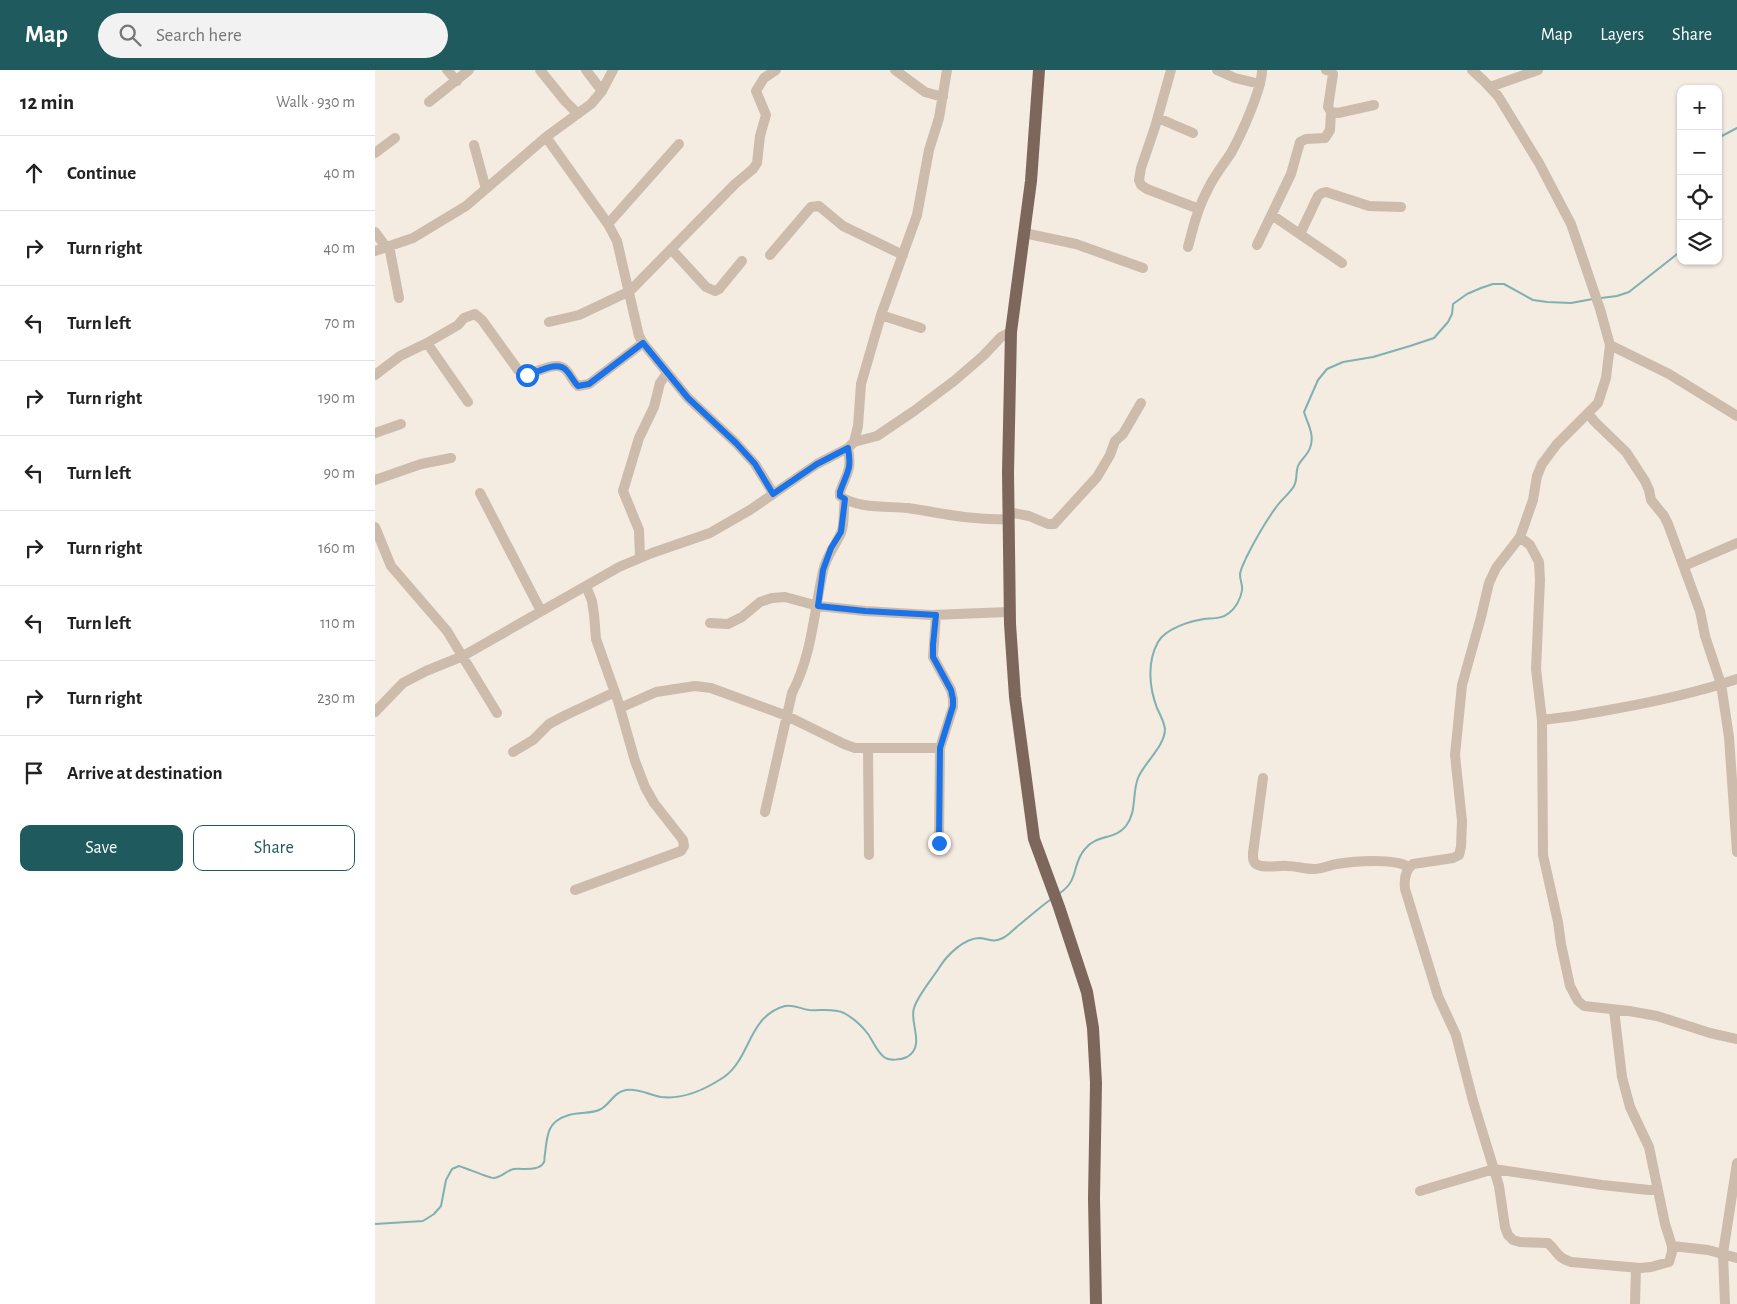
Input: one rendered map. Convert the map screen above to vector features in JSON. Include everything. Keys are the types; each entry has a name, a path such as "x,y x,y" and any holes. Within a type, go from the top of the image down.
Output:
{"main road":[{"path":"1039,70 1031,181 1011,332 1008,516 1009,612 1012,664 1034,839 1059,906 1087,992 1093,1028 1096,1083 1093,1198 1096,1304"}],"street":[{"path":"447,70 457,81"},
{"path":"429,102 469,70"},
{"path":"540,70 578,114"},
{"path":"586,70 602,90"},
{"path":"375,251 413,238 466,206 546,137 591,104 602,90 613,70"},
{"path":"549,322 579,315 630,291 735,184 753,169 757,163 760,136 766,115 756,91 764,78 776,70"},
{"path":"895,70 925,92 943,97"},
{"path":"947,70 939,118 929,150 917,215 881,315 861,384 858,426 851,445 850,470 840,496 866,505 908,508 991,520 1008,516 1029,516 1048,524 1054,524 1097,477 1110,455 1115,441 1131,423 1141,403"},
{"path":"1171,70 1139,180 1141,185 1155,193 1199,209"},
{"path":"1217,70 1235,78 1260,84"},
{"path":"1187,247 1207,189 1232,150 1260,84 1262,70"},
{"path":"1257,245 1291,174 1300,142 1306,139 1325,138 1330,130 1331,112 1328,107 1333,74 1331,71 1326,70"},
{"path":"1472,70 1498,96 1539,163 1571,224 1600,309 1610,345 1606,378 1598,403 1557,444 1542,464 1537,476 1533,500 1520,537 1496,568 1489,583 1461,684 1455,755 1462,821 1459,855 1453,858 1413,864 1409,867 1404,879 1405,889 1438,996 1456,1036 1499,1186 1505,1227 1508,1235 1513,1240 1520,1242 1548,1243 1557,1255 1571,1262 1636,1268 1651,1267 1669,1262 1672,1252 1649,1147 1630,1107 1622,1077 1614,1010"},
{"path":"1490,87 1538,70"},
{"path":"1331,112 1339,113 1373,105"},
{"path":"1158,118 1193,132"},
{"path":"546,137 608,224 617,241 639,336 643,343 688,398 736,443 755,464 773,494"},
{"path":"375,153 395,138"},
{"path":"608,224 679,144"},
{"path":"474,145 486,189"},
{"path":"1300,234 1321,193 1327,192 1369,206 1401,207"},
{"path":"770,255 811,207 819,206 843,226 903,255"},
{"path":"1272,215 1342,263"},
{"path":"375,232 388,246 399,298"},
{"path":"1024,233 1076,244 1143,268"},
{"path":"671,249 706,287 715,291 719,289 742,261"},
{"path":"375,375 400,356 458,325 464,318 475,314 483,320 518,370 527,375 554,366 562,366 567,370 572,381 578,386 589,384 643,343"},
{"path":"881,315 921,328"},
{"path":"375,712 403,683 425,671 463,656 619,567 710,534 750,510 817,464 851,445 877,436 914,411 961,375 1001,337 1011,332"},
{"path":"427,343 468,402"},
{"path":"1610,345 1669,374 1737,416"},
{"path":"640,558 639,530 623,491 639,438 654,407 661,379 667,374"},
{"path":"1588,413 1626,452 1639,469 1649,490 1651,500 1668,524 1700,611 1705,636 1721,684 1726,711 1735,791 1737,852"},
{"path":"375,432 401,424"},
{"path":"375,480 421,464 451,458"},
{"path":"479,493 541,611"},
{"path":"765,812 792,693 801,676 818,606 823,570 831,548 841,532 845,499"},
{"path":"375,527 391,566 447,631 497,713"},
{"path":"1520,537 1530,545 1539,562 1540,580 1536,669 1542,720 1543,855 1558,922 1569,986 1584,1006 1657,1016 1710,1033 1737,1039"},
{"path":"1684,566 1737,543"},
{"path":"575,890 681,851 684,846 683,840 654,804 635,761 615,692 596,639 595,614 586,586"},
{"path":"710,623 728,624 742,617 760,602 772,598 785,597 818,606 865,611 936,615 1009,612"},
{"path":"936,615 933,657 951,690 953,699 953,706 940,748 939,843"},
{"path":"1542,720 1583,716 1642,705 1737,678"},
{"path":"620,708 656,692 695,686 711,688 787,716 855,748 940,748"},
{"path":"513,752 533,740 549,724 566,714 615,692"},
{"path":"868,748 869,855"},
{"path":"1263,778 1253,853 1253,861 1256,864 1313,869 1335,864 1399,862 1409,867"},
{"path":"1725,1304 1723,1253 1737,1163"},
{"path":"1420,1191 1494,1168 1602,1185 1658,1190"},
{"path":"1671,1246 1708,1250 1737,1258"},
{"path":"1635,1304 1636,1268"}],"waterway":[{"path":"1722,136 1737,128"},
{"path":"1601,298 1629,292 1677,254"},
{"path":"1060,893 1066,888 1073,877 1078,861 1085,849 1095,841 1122,830 1129,821 1132,815 1138,778 1162,742 1165,729 1154,700 1151,683 1150,675 1154,650 1161,637 1178,626 1226,615 1236,606 1242,587 1240,573 1246,558 1268,518 1294,486 1298,466 1310,448 1312,439 1304,412 1318,380 1327,369 1343,362 1373,357 1434,338 1448,322 1452,314 1453,304 1467,294 1493,284 1504,284 1533,300 1571,303 1593,299"},
{"path":"375,1224 423,1221 434,1214 441,1206 446,1180 452,1169 459,1166 493,1178 499,1177 511,1170 531,1169 542,1165 549,1131 555,1122 570,1115 601,1109 615,1095 622,1091 635,1090 661,1097 678,1097 710,1086 733,1069 764,1019 773,1011 785,1006 844,1013 863,1028 884,1057 895,1060 907,1057 913,1052 915,1047 913,1014 916,1003 925,987 947,958 968,941 980,938 994,940 1003,938 1050,900"}],"route":[{"path":"527,375 554,366 562,366 567,370 572,381 578,386 589,384 643,343 688,398 736,443 755,464 773,494 817,464 848,448 851,461 850,470 840,492 840,496 845,499 843,525 831,548 823,570 818,606 936,615 933,657 951,690 953,699 953,706 940,748 939,843"}]}
